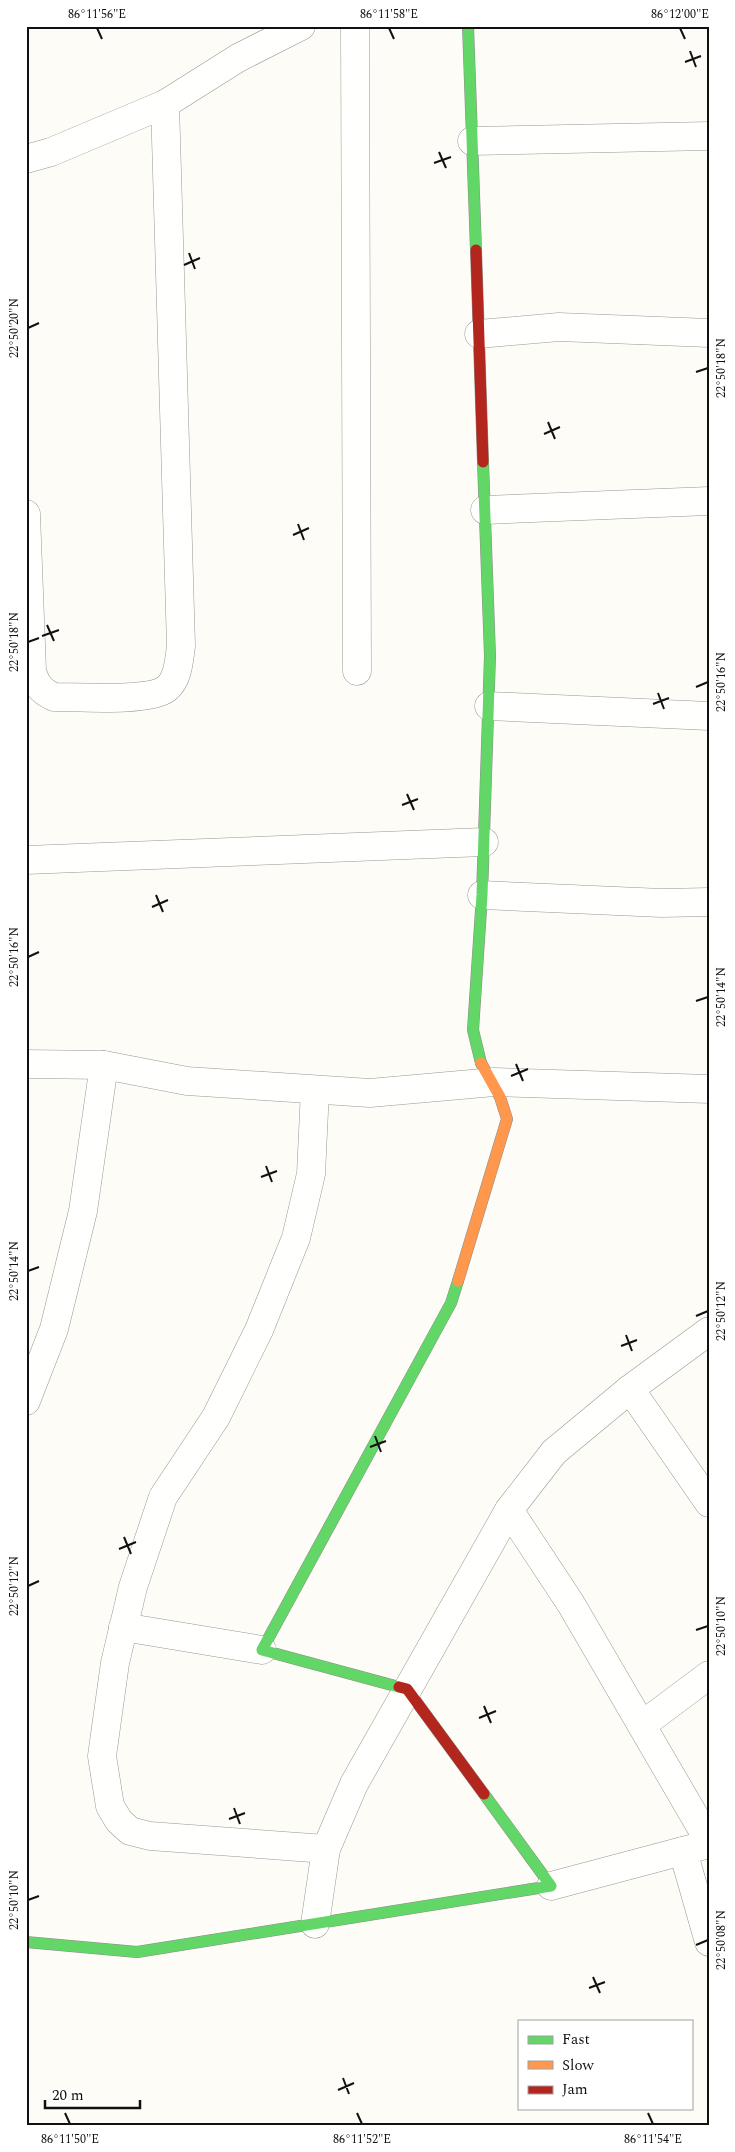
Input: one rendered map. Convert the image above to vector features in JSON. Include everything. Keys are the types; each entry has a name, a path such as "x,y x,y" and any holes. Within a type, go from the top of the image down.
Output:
{"street":[{"path":"26,159 52,152 165,104 238,58 301,26"},
{"path":"355,26 357,671"},
{"path":"262,1650 451,1303 506,1119 504,1102 494,1082 482,1065 476,1050 473,1030 482,895 490,656 468,26"},
{"path":"26,514 32,671 35,683 43,692 54,697 150,697 166,689 174,679 180,646 165,104"},
{"path":"472,141 709,136"},
{"path":"479,334 559,327 709,333"},
{"path":"485,510 709,501"},
{"path":"489,706 709,716"},
{"path":"26,860 484,842"},
{"path":"482,895 662,903 709,902"},
{"path":"26,1064 104,1065 187,1081 370,1093 494,1082 709,1089"},
{"path":"26,1402 54,1329 83,1211 104,1065"},
{"path":"315,1090 311,1174 296,1238 259,1330 216,1417 163,1497 133,1586 123,1628 115,1663 102,1756 110,1806 119,1821 130,1831 150,1836 326,1850"},
{"path":"315,1924 326,1850 354,1784 509,1510 554,1452 630,1389 709,1331"},
{"path":"630,1389 709,1503"},
{"path":"509,1510 571,1604 642,1725 700,1845 709,1942"},
{"path":"123,1628 262,1650 407,1689 552,1886"},
{"path":"642,1725 709,1675"},
{"path":"26,1942 137,1952 552,1886 700,1845"}],"traffic: fast":[{"path":"468,26 476,250"},
{"path":"481,1063 473,1030 482,895 490,656 483,462"},
{"path":"399,1687 262,1650 451,1303 458,1281"},
{"path":"26,1942 137,1952 551,1886 484,1794"}],"traffic: slow":[{"path":"458,1281 507,1119 500,1097 481,1063"}],"traffic: jam":[{"path":"476,250 483,462"},
{"path":"399,1687 407,1689 484,1794"}]}
